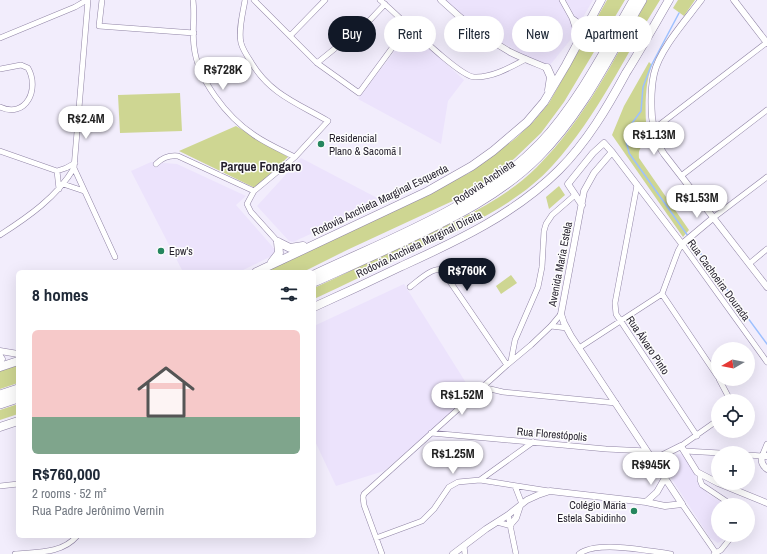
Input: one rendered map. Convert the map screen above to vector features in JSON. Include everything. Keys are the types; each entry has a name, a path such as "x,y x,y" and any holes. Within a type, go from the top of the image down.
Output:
{"highway":[{"name":"Rodovia Anchieta Marginal Esquerda","path":"592,16 601,0"},
{"name":"Rodovia Anchieta","path":"316,273 398,236 472,198 519,164 541,143 569,107 589,77 634,0"},
{"name":"Rodovia Anchieta","path":"316,281 463,212 497,190 522,171 549,145 576,111 642,0"},
{"name":"Rodovia Anchieta Marginal Direita","path":"316,307 466,235 498,217 544,184 580,146 592,130 669,0"},
{"name":"Rodovia Anchieta Marginal Esquerda","path":"260,270 428,191 472,166 493,151 527,122 544,102 573,52"},
{"path":"549,92 551,77 547,68 559,68 566,65"},
{"path":"278,242 287,247 294,248 326,238"},
{"path":"269,266 280,253 278,242"},
{"path":"0,367 16,362"},
{"path":"0,395 16,390"},
{"path":"0,404 16,399"},
{"path":"0,428 16,422"},
{"path":"0,428 16,426"}],"street":[{"path":"0,38 75,7 87,0"},
{"path":"87,0 75,165 84,191 115,257"},
{"path":"102,0 99,26 194,33"},
{"path":"193,0 195,10 194,45 198,67 207,84 224,107 254,135 270,145 295,157"},
{"path":"245,0 240,34 241,42 244,51 254,67 273,89 285,98 328,121 295,157 254,191 247,204 251,212 278,242"},
{"path":"254,0 317,63 359,93 390,52"},
{"path":"290,36 325,0"},
{"path":"380,0 398,16"},
{"path":"441,0 460,18 477,31 510,52 547,68"},
{"path":"562,0 571,16"},
{"path":"701,0 672,39 654,73 652,100 654,129 660,149 767,287"},
{"path":"654,129 767,43 734,0"},
{"path":"317,63 370,20 385,4"},
{"path":"436,50 465,74 473,77 494,73 526,59"},
{"path":"0,68 21,65 28,68 31,73 32,90 30,97 20,108 9,110 0,107"},
{"path":"681,176 767,110"},
{"path":"582,205 568,184 602,143 606,144 612,152"},
{"path":"0,151 57,171 75,165"},
{"name":"Rua Cachoeira Dourada","path":"612,152 684,242 767,362"},
{"name":"Avenida Maria Estela","path":"612,152 602,162 584,191 561,314 566,328 682,504"},
{"path":"156,164 163,158 178,156 254,191"},
{"path":"0,235 36,210 59,189 75,165"},
{"path":"57,171 59,189"},
{"path":"579,348 662,294 678,251 684,242 767,177"},
{"path":"63,184 84,191"},
{"name":"Rua Álvaro Pinto","path":"637,185 615,303 616,314 697,436"},
{"path":"509,363 515,340 539,282 546,224 552,215 575,196"},
{"path":"749,264 767,249"},
{"path":"444,274 462,262"},
{"path":"410,286 433,271 438,269 442,270 509,363"},
{"path":"662,294 711,366"},
{"path":"382,554 364,505 363,497 368,489 551,326 561,314"},
{"path":"551,326 566,328"},
{"path":"0,352 16,354"},
{"path":"0,356 2,359 0,363"},
{"path":"482,387 503,392 616,403"},
{"path":"653,460 683,449 711,425"},
{"name":"Rua Florestópolis","path":"431,433 606,449 647,451"},
{"path":"480,480 533,442"},
{"path":"767,444 762,464 767,469"},
{"path":"683,449 711,452"},
{"path":"683,449 695,470 711,480"},
{"path":"700,474 702,485 722,498"},
{"path":"646,502 657,492 665,478"},
{"path":"376,538 422,521 434,509 445,492 452,485 464,481 480,480 550,491 646,502 664,506 682,504 714,554 729,542"},
{"path":"0,486 16,484"},
{"path":"510,525 516,518 521,505 515,486"},
{"path":"735,490 767,503"},
{"path":"454,554 521,505 538,495 550,491"},
{"path":"508,515 516,554"},
{"path":"497,522 510,525"},
{"path":"15,554 63,548 72,542 75,538"},
{"path":"464,546 466,554"},
{"path":"579,554 595,547 611,547 671,554"},
{"path":"588,549 595,554"}],"shaded area":[{"path":"445,0 559,0 571,23 571,39 563,49 563,16 512,16 512,48 504,44 504,16 461,16"},
{"path":"566,0 593,0 584,16 575,16"},
{"path":"394,52 433,52 464,80 448,101 441,144 358,99"},
{"path":"519,52 561,52 550,65 542,65"},
{"path":"301,158 383,201 293,242 289,241 257,206"},
{"path":"151,162 177,164 246,196 236,205 278,253 243,270 182,270 131,171"},
{"path":"404,284 473,394 384,471 336,486 316,443 316,325"},
{"path":"678,454 684,454 696,474 697,481 708,494 715,498 711,498 711,539 710,538 662,464"}],"green space":[{"path":"607,0 625,0 615,16 598,16"},
{"path":"647,0 660,0 650,16 638,16"},
{"path":"678,0 695,0 684,16 673,8"},
{"path":"578,52 594,52 564,102 541,133 515,158 488,180 457,199 307,270 268,270 469,173 516,138 534,121 549,103"},
{"path":"619,52 629,52 597,106 569,146 539,179 524,191 507,203 472,223 316,298 316,287 476,211 523,180 537,167 570,129 598,87"},
{"path":"649,62 652,65 647,82 646,124 649,142 641,148 639,158 689,230 683,237 612,135 624,106"},
{"path":"180,93 182,131 120,133 118,95"},
{"path":"236,126 288,157 255,188 179,151"},
{"path":"559,186 565,195 549,209 546,197"},
{"path":"511,275 517,283 501,294 496,286"},
{"path":"16,366 16,384 0,389 0,371"},
{"path":"16,405 16,415 0,420 0,410"}],"waterway":[{"path":"679,13 651,66 643,87 641,111 630,126 625,137 629,153 688,236"},
{"path":"690,239 767,344"}],"place":[{"name":"Residencial Plano & Sacomã I","path":"321,144"},
{"name":"Epw's","path":"161,251"},
{"name":"Colégio Maria Estela Sabidinho","path":"634,511"}],"district":[{"name":"Parque Fongaro","path":"261,166"}]}
